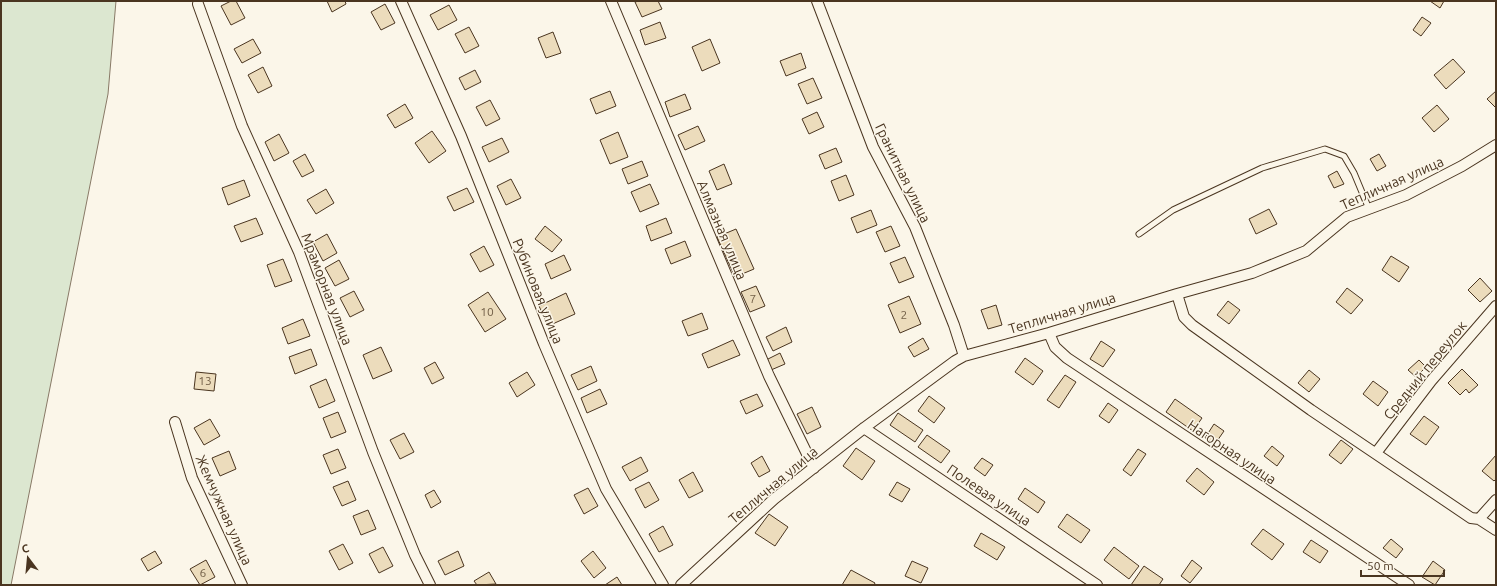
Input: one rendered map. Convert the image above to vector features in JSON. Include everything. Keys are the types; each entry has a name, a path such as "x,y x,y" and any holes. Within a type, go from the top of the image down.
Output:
{"street":[{"name":"Рубиновая улица","path":"401,1 461,136 544,344 606,489 663,585"},
{"name":"Алмазная улица","path":"611,1 766,368 814,468"},
{"name":"Гранитная улица","path":"817,1 873,147 915,226 954,325 964,356"},
{"name":"Мраморная улица","path":"198,4 242,126 299,252 373,452 415,555 430,585"},
{"name":"Тепличная улица","path":"681,585 774,499 864,428 955,361 964,356 1049,333 1252,273 1306,251 1347,217 1406,195 1462,166 1496,145"},
{"path":"1177,294 1184,317 1192,325 1311,410 1470,518 1478,519 1496,530"},
{"name":"Средний переулок","path":"1376,453 1432,381 1496,306"},
{"name":"Нагорная улица","path":"1049,333 1055,347 1067,358 1409,585"},
{"name":"Жемчужная улица","path":"175,422 192,478 242,585"},
{"name":"Полевая улица","path":"864,428 1097,585"},
{"path":"1478,519 1496,500"}],"lane":[{"path":"1139,234 1173,210 1262,168 1324,149 1344,156 1354,173 1369,209"}],"green space":[{"path":"1,1 116,1 108,94 11,585 1,585"}],"building":[{"path":"231,1 236,1 245,18 231,25 221,6"},
{"path":"327,1 345,1 346,4 332,12"},
{"path":"658,1 662,9 642,17 635,2"},
{"path":"1430,1 1444,1 1440,8"},
{"path":"385,4 395,23 381,30 371,12"},
{"path":"449,5 457,20 438,30 430,15"},
{"path":"1422,17 1431,23 1421,36 1413,30"},
{"path":"660,22 666,38 645,45 640,30"},
{"path":"469,27 479,46 465,53 455,34"},
{"path":"553,32 561,53 546,58 538,38"},
{"path":"253,39 261,53 242,63 234,49"},
{"path":"710,39 720,63 702,71 692,47"},
{"path":"801,53 806,68 786,76 780,61"},
{"path":"1453,59 1465,72 1446,89 1434,75"},
{"path":"263,67 272,86 258,93 248,75"},
{"path":"475,70 481,82 465,90 459,78"},
{"path":"813,78 822,98 807,104 798,84"},
{"path":"610,91 616,106 596,114 590,99"},
{"path":"1496,91 1496,108 1487,99"},
{"path":"685,94 691,109 670,117 665,102"},
{"path":"490,100 500,119 486,126 476,107"},
{"path":"405,104 413,118 395,128 387,115"},
{"path":"1437,105 1449,119 1434,132 1422,118"},
{"path":"817,112 824,127 809,134 802,119"},
{"path":"698,126 705,141 685,150 678,135"},
{"path":"432,131 446,151 429,163 415,143"},
{"path":"618,132 628,157 610,164 600,140"},
{"path":"279,134 289,153 274,161 265,142"},
{"path":"502,138 509,152 489,162 482,147"},
{"path":"836,148 842,162 825,169 819,155"},
{"path":"305,154 314,171 302,177 293,161"},
{"path":"1379,154 1386,166 1377,171 1370,159"},
{"path":"642,161 648,176 628,184 622,169"},
{"path":"724,164 732,184 717,190 709,171"},
{"path":"1337,171 1344,184 1334,188 1328,176"},
{"path":"846,175 854,195 839,201 831,181"},
{"path":"511,179 521,198 506,205 497,186"},
{"path":"244,180 250,196 228,205 222,188"},
{"path":"650,184 659,204 640,212 631,192"},
{"path":"467,188 474,202 454,211 447,197"},
{"path":"326,189 334,203 316,214 307,200"},
{"path":"1269,209 1277,224 1256,234 1249,219"},
{"path":"871,210 877,225 857,233 851,218"},
{"path":"256,218 263,234 241,242 234,226"},
{"path":"666,218 672,233 651,241 646,226"},
{"path":"545,226 562,240 552,252 535,239"},
{"path":"891,226 900,246 885,252 876,232"},
{"path":"736,229 754,269 735,277 717,237"},
{"path":"327,234 337,253 323,261 313,242"},
{"path":"685,241 691,256 671,264 665,249"},
{"path":"484,246 494,265 480,272 470,254"},
{"path":"564,255 571,270 551,279 545,264"},
{"path":"1391,256 1409,267 1399,282 1382,270"},
{"path":"905,257 914,277 899,283 890,263"},
{"path":"283,259 292,281 275,287 267,265"},
{"path":"339,260 349,279 335,286 325,268"},
{"path":"1480,278 1492,291 1480,302 1468,290"},
{"path":"756,286 765,306 750,312 741,292"},
{"path":"1347,288 1363,300 1351,314 1336,302"},
{"path":"354,291 364,310 350,317 340,298"},
{"path":"488,292 506,319 485,332 468,305"},
{"path":"566,293 575,314 548,326 539,306"},
{"path":"909,296 921,324 900,333 888,305"},
{"path":"1228,301 1240,310 1229,324 1217,315"},
{"path":"996,305 1002,325 988,329 981,310"},
{"path":"702,313 708,329 688,336 682,321"},
{"path":"303,319 310,336 288,344 282,328"},
{"path":"786,327 792,342 773,351 766,337"},
{"path":"923,338 929,349 914,357 908,347"},
{"path":"733,340 740,355 708,368 702,354"},
{"path":"1101,341 1115,350 1103,367 1090,359"},
{"path":"381,347 392,371 373,379 363,355"},
{"path":"311,349 317,365 295,374 289,357"},
{"path":"780,353 785,364 771,370 766,360"},
{"path":"1025,358 1043,371 1033,385 1015,372"},
{"path":"1419,360 1426,367 1416,377 1408,370"},
{"path":"435,362 444,378 432,384 424,368"},
{"path":"591,366 597,381 578,390 571,375"},
{"path":"1462,369 1478,385 1469,393 1466,389 1460,395 1448,383"},
{"path":"1309,370 1320,379 1309,392 1298,383"},
{"path":"196,372 216,374 214,391 194,389"},
{"path":"527,372 535,385 517,397 509,383"},
{"path":"1065,375 1076,382 1059,408 1047,400"},
{"path":"326,379 335,401 319,408 310,386"},
{"path":"1373,381 1388,392 1378,406 1363,394"},
{"path":"600,389 607,404 587,413 581,398"},
{"path":"757,394 763,406 746,414 740,401"},
{"path":"929,396 945,408 934,423 918,411"},
{"path":"1175,399 1202,418 1193,431 1166,412"},
{"path":"1108,403 1118,410 1109,423 1099,416"},
{"path":"812,407 821,427 807,434 797,414"},
{"path":"338,412 346,432 331,438 323,418"},
{"path":"898,413 923,430 915,442 890,425"},
{"path":"1424,416 1439,427 1426,445 1410,434"},
{"path":"210,419 220,436 204,445 194,428"},
{"path":"1214,424 1224,431 1215,444 1205,438"},
{"path":"404,433 414,452 400,459 390,440"},
{"path":"927,435 950,451 941,463 918,447"},
{"path":"1341,440 1353,449 1341,464 1329,455"},
{"path":"1272,446 1284,456 1277,466 1264,456"},
{"path":"856,448 875,461 862,480 843,466"},
{"path":"338,449 346,468 331,474 323,455"},
{"path":"1138,449 1146,454 1131,476 1123,470"},
{"path":"229,451 236,469 220,476 212,458"},
{"path":"1496,455 1496,479 1494,481 1482,471"},
{"path":"762,456 770,471 759,477 751,463"},
{"path":"641,457 648,471 630,481 622,467"},
{"path":"982,458 993,465 985,476 974,468"},
{"path":"1197,468 1214,482 1204,495 1186,481"},
{"path":"693,472 703,491 689,498 679,480"},
{"path":"348,481 356,500 342,506 333,487"},
{"path":"649,482 659,500 645,508 635,489"},
{"path":"897,482 910,489 902,502 889,495"},
{"path":"588,488 598,506 584,514 574,495"},
{"path":"1025,488 1045,502 1038,513 1018,499"},
{"path":"434,490 441,502 431,508 425,495"},
{"path":"368,510 376,529 361,535 353,516"},
{"path":"769,514 788,527 775,546 755,533"},
{"path":"1067,514 1090,530 1081,543 1058,527"},
{"path":"663,526 673,545 659,552 649,534"},
{"path":"1263,529 1284,544 1272,560 1251,544"},
{"path":"981,533 1005,547 997,560 974,546"},
{"path":"1391,539 1403,549 1396,558 1383,548"},
{"path":"1311,540 1328,551 1320,563 1303,552"},
{"path":"343,544 353,563 339,570 329,551"},
{"path":"383,547 393,566 379,573 369,554"},
{"path":"1114,547 1139,566 1129,579 1104,560"},
{"path":"155,551 162,563 148,571 141,559"},
{"path":"458,551 464,566 445,575 438,561"},
{"path":"593,551 606,568 594,578 581,561"},
{"path":"206,560 215,577 200,585 190,569"},
{"path":"1192,560 1202,568 1190,583 1181,576"},
{"path":"912,561 928,568 921,583 905,576"},
{"path":"1433,561 1445,570 1435,585 1422,577"},
{"path":"1144,566 1163,579 1159,585 1131,585"},
{"path":"851,570 875,583 874,585 842,585"},
{"path":"489,572 496,584 477,585 474,581"},
{"path":"617,577 622,585 605,585"}]}
